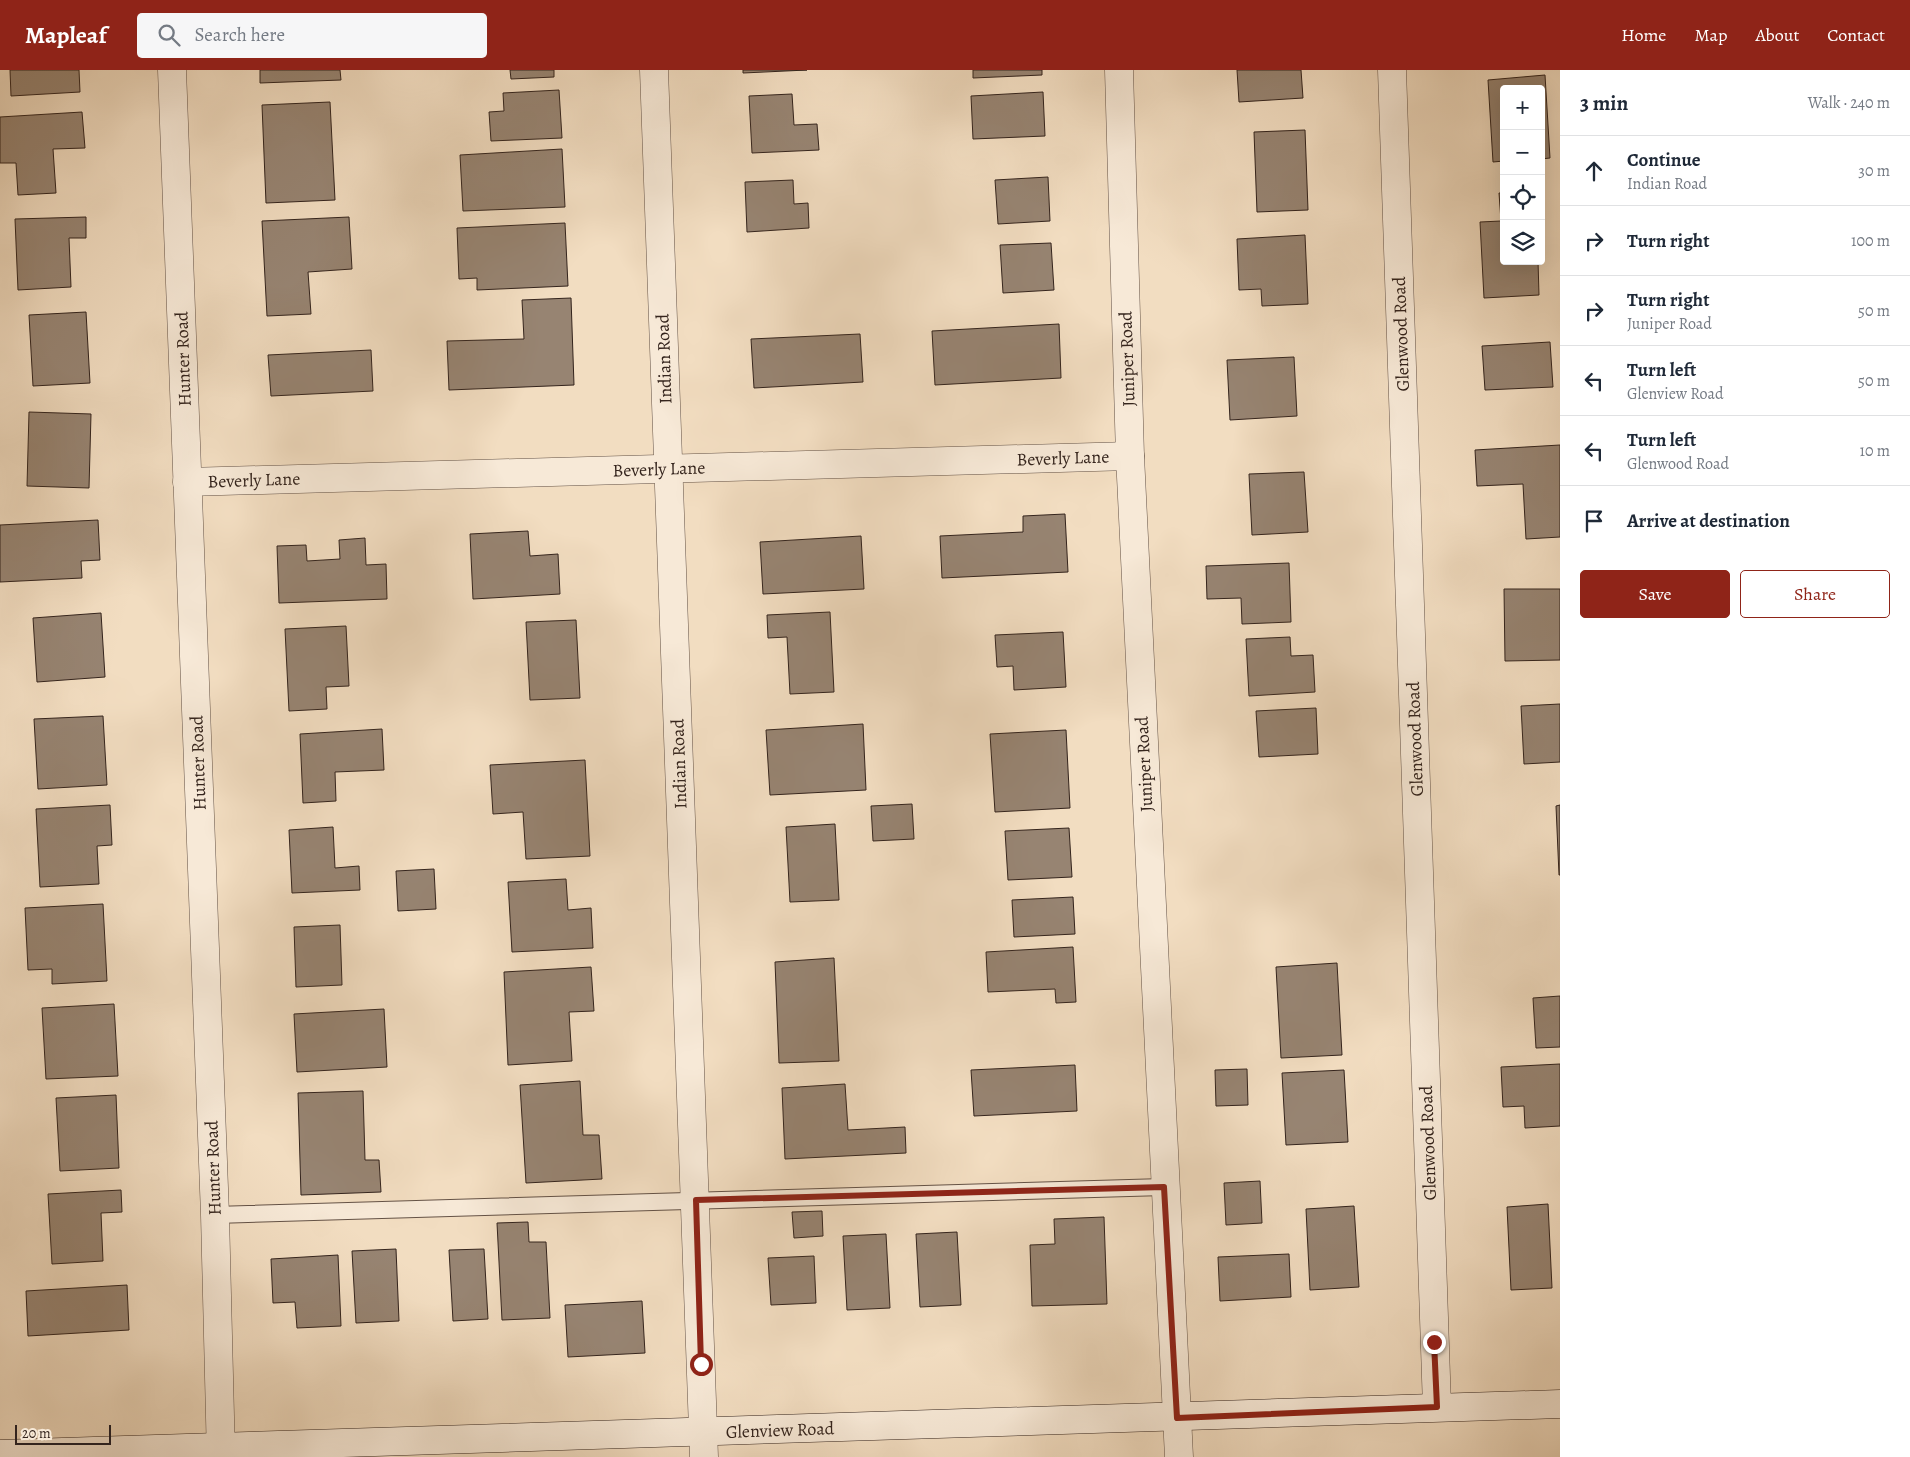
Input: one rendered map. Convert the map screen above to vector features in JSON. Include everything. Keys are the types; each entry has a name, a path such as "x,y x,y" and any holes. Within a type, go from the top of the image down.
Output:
{"street":[{"name":"Hunter Road","path":"172,70 215,1215 220,1452"},
{"name":"Indian Road","path":"654,70 704,1445"},
{"name":"Juniper Road","path":"1119,70 1130,456 1164,1187 1179,1457"},
{"name":"Glenwood Road","path":"1392,70 1437,1407"},
{"name":"Beverly Lane","path":"187,482 1130,456"},
{"name":"Glenview Road","path":"0,1454 704,1445 1177,1418 1560,1404"}],"lane":[{"path":"215,1215 1164,1187"}],"building":[{"path":"10,70 79,70 80,92 11,96"},
{"path":"260,70 340,70 341,80 260,83"},
{"path":"510,70 554,70 554,77 511,79"},
{"path":"743,70 807,70 743,73"},
{"path":"973,70 1042,70 1042,75 973,78"},
{"path":"1237,70 1301,70 1303,98 1239,102"},
{"path":"1545,75 1550,158 1545,159 1545,85 1500,85 1500,161 1493,162 1488,80"},
{"path":"559,90 562,138 491,141 489,112 504,111 503,93"},
{"path":"1043,92 1045,136 973,139 971,96"},
{"path":"792,94 794,125 817,124 819,150 752,153 749,96"},
{"path":"330,102 335,200 266,203 262,105"},
{"path":"82,112 85,148 53,149 56,193 18,195 16,163 0,163 0,117"},
{"path":"1305,130 1308,210 1257,212 1254,132"},
{"path":"562,149 565,207 463,211 460,155"},
{"path":"1048,177 1050,221 998,224 995,180"},
{"path":"793,180 794,204 808,203 809,228 747,232 745,182"},
{"path":"86,217 86,238 69,238 71,287 18,290 15,219"},
{"path":"349,217 352,269 308,272 311,314 267,316 262,221"},
{"path":"1500,221 1500,265 1538,265 1539,295 1484,298 1480,222"},
{"path":"565,223 568,286 477,290 477,278 459,279 457,228"},
{"path":"1305,235 1308,304 1262,306 1261,289 1239,290 1237,239"},
{"path":"1051,243 1054,290 1003,293 1000,245"},
{"path":"571,298 574,385 449,390 447,341 524,339 522,300"},
{"path":"86,312 90,383 33,386 29,315"},
{"path":"1059,324 1061,378 935,385 932,331"},
{"path":"860,334 863,382 754,388 751,339"},
{"path":"1550,342 1553,387 1485,390 1482,346"},
{"path":"371,350 373,391 271,396 268,355"},
{"path":"1294,357 1297,416 1230,420 1227,360"},
{"path":"29,412 91,414 89,488 27,486"},
{"path":"1560,445 1560,537 1526,539 1523,484 1477,486 1475,450"},
{"path":"1304,472 1308,532 1252,535 1249,474"},
{"path":"1065,514 1068,572 942,578 940,536 1023,532 1023,516"},
{"path":"98,520 100,560 81,561 82,578 0,582 0,525"},
{"path":"528,531 530,556 558,554 560,594 473,599 470,534"},
{"path":"861,536 864,589 763,594 760,542"},
{"path":"365,538 366,565 386,564 387,599 279,603 277,546 306,545 307,561 340,559 339,540"},
{"path":"1289,563 1291,622 1242,624 1241,598 1207,599 1206,566"},
{"path":"1504,589 1560,589 1560,660 1505,661"},
{"path":"830,612 834,692 790,694 787,637 768,638 767,615"},
{"path":"101,613 105,677 37,682 33,618"},
{"path":"576,620 580,698 530,700 526,622"},
{"path":"346,626 349,686 326,687 327,709 289,711 285,629"},
{"path":"1063,632 1066,687 1014,690 1013,666 997,667 995,635"},
{"path":"1290,637 1291,656 1313,655 1315,692 1249,696 1246,639"},
{"path":"1560,704 1560,762 1524,764 1521,706"},
{"path":"1316,708 1318,754 1259,757 1256,711"},
{"path":"103,716 107,785 38,789 34,719"},
{"path":"863,724 866,790 770,795 766,730"},
{"path":"382,729 384,770 335,772 336,801 303,803 300,734"},
{"path":"1066,730 1070,808 995,812 990,734"},
{"path":"585,760 590,856 526,859 523,812 493,814 490,765"},
{"path":"912,804 914,839 873,841 871,806"},
{"path":"110,805 112,845 97,846 99,884 40,887 36,809"},
{"path":"1560,805 1560,875 1559,875 1556,806"},
{"path":"835,824 839,900 790,902 786,827"},
{"path":"333,827 335,868 359,866 360,890 292,893 289,830"},
{"path":"1069,828 1072,877 1008,880 1005,831"},
{"path":"434,869 436,909 398,911 396,871"},
{"path":"566,879 568,910 591,908 593,948 512,952 508,882"},
{"path":"1073,897 1075,934 1014,937 1012,900"},
{"path":"103,904 107,981 52,984 52,969 28,970 25,908"},
{"path":"340,925 342,985 296,987 294,927"},
{"path":"1073,947 1076,1002 1056,1003 1055,989 988,992 986,952"},
{"path":"834,958 839,1061 779,1063 775,962"},
{"path":"1337,963 1342,1055 1281,1058 1276,967"},
{"path":"591,967 594,1011 569,1012 572,1061 508,1065 504,972"},
{"path":"1560,996 1560,1047 1536,1048 1533,998"},
{"path":"114,1004 118,1076 46,1079 42,1008"},
{"path":"384,1009 387,1067 297,1072 294,1014"},
{"path":"1560,1064 1560,1126 1525,1128 1524,1106 1503,1107 1501,1067"},
{"path":"1075,1065 1077,1111 974,1116 971,1070"},
{"path":"1247,1069 1248,1105 1216,1106 1215,1070"},
{"path":"1344,1070 1348,1142 1286,1145 1282,1073"},
{"path":"580,1081 583,1135 599,1135 602,1179 526,1183 520,1085"},
{"path":"845,1084 848,1130 905,1127 906,1153 785,1159 782,1088"},
{"path":"363,1091 365,1160 379,1160 381,1192 301,1195 298,1093"},
{"path":"116,1095 119,1168 60,1171 56,1098"},
{"path":"1260,1181 1262,1223 1226,1225 1224,1183"},
{"path":"121,1190 122,1212 101,1213 103,1261 52,1264 48,1194"},
{"path":"1548,1204 1552,1288 1511,1290 1507,1207"},
{"path":"1354,1206 1359,1287 1310,1290 1306,1209"},
{"path":"822,1211 823,1236 794,1238 792,1212"},
{"path":"1104,1217 1107,1304 1032,1306 1030,1245 1055,1244 1054,1219"},
{"path":"528,1222 529,1242 546,1242 550,1318 502,1320 497,1223"},
{"path":"957,1232 961,1305 920,1307 916,1234"},
{"path":"886,1234 890,1308 847,1310 843,1236"},
{"path":"396,1249 399,1321 356,1323 352,1251"},
{"path":"484,1249 488,1319 453,1321 449,1250"},
{"path":"1289,1254 1291,1297 1220,1301 1218,1257"},
{"path":"338,1255 341,1326 297,1328 295,1302 273,1303 271,1259"},
{"path":"814,1256 816,1303 771,1305 768,1258"},
{"path":"127,1285 129,1330 28,1336 26,1291"},
{"path":"642,1301 645,1353 568,1357 565,1305"}],"route":[{"path":"701,1364 696,1200 1164,1187 1177,1418 1437,1407 1434,1342"}]}
